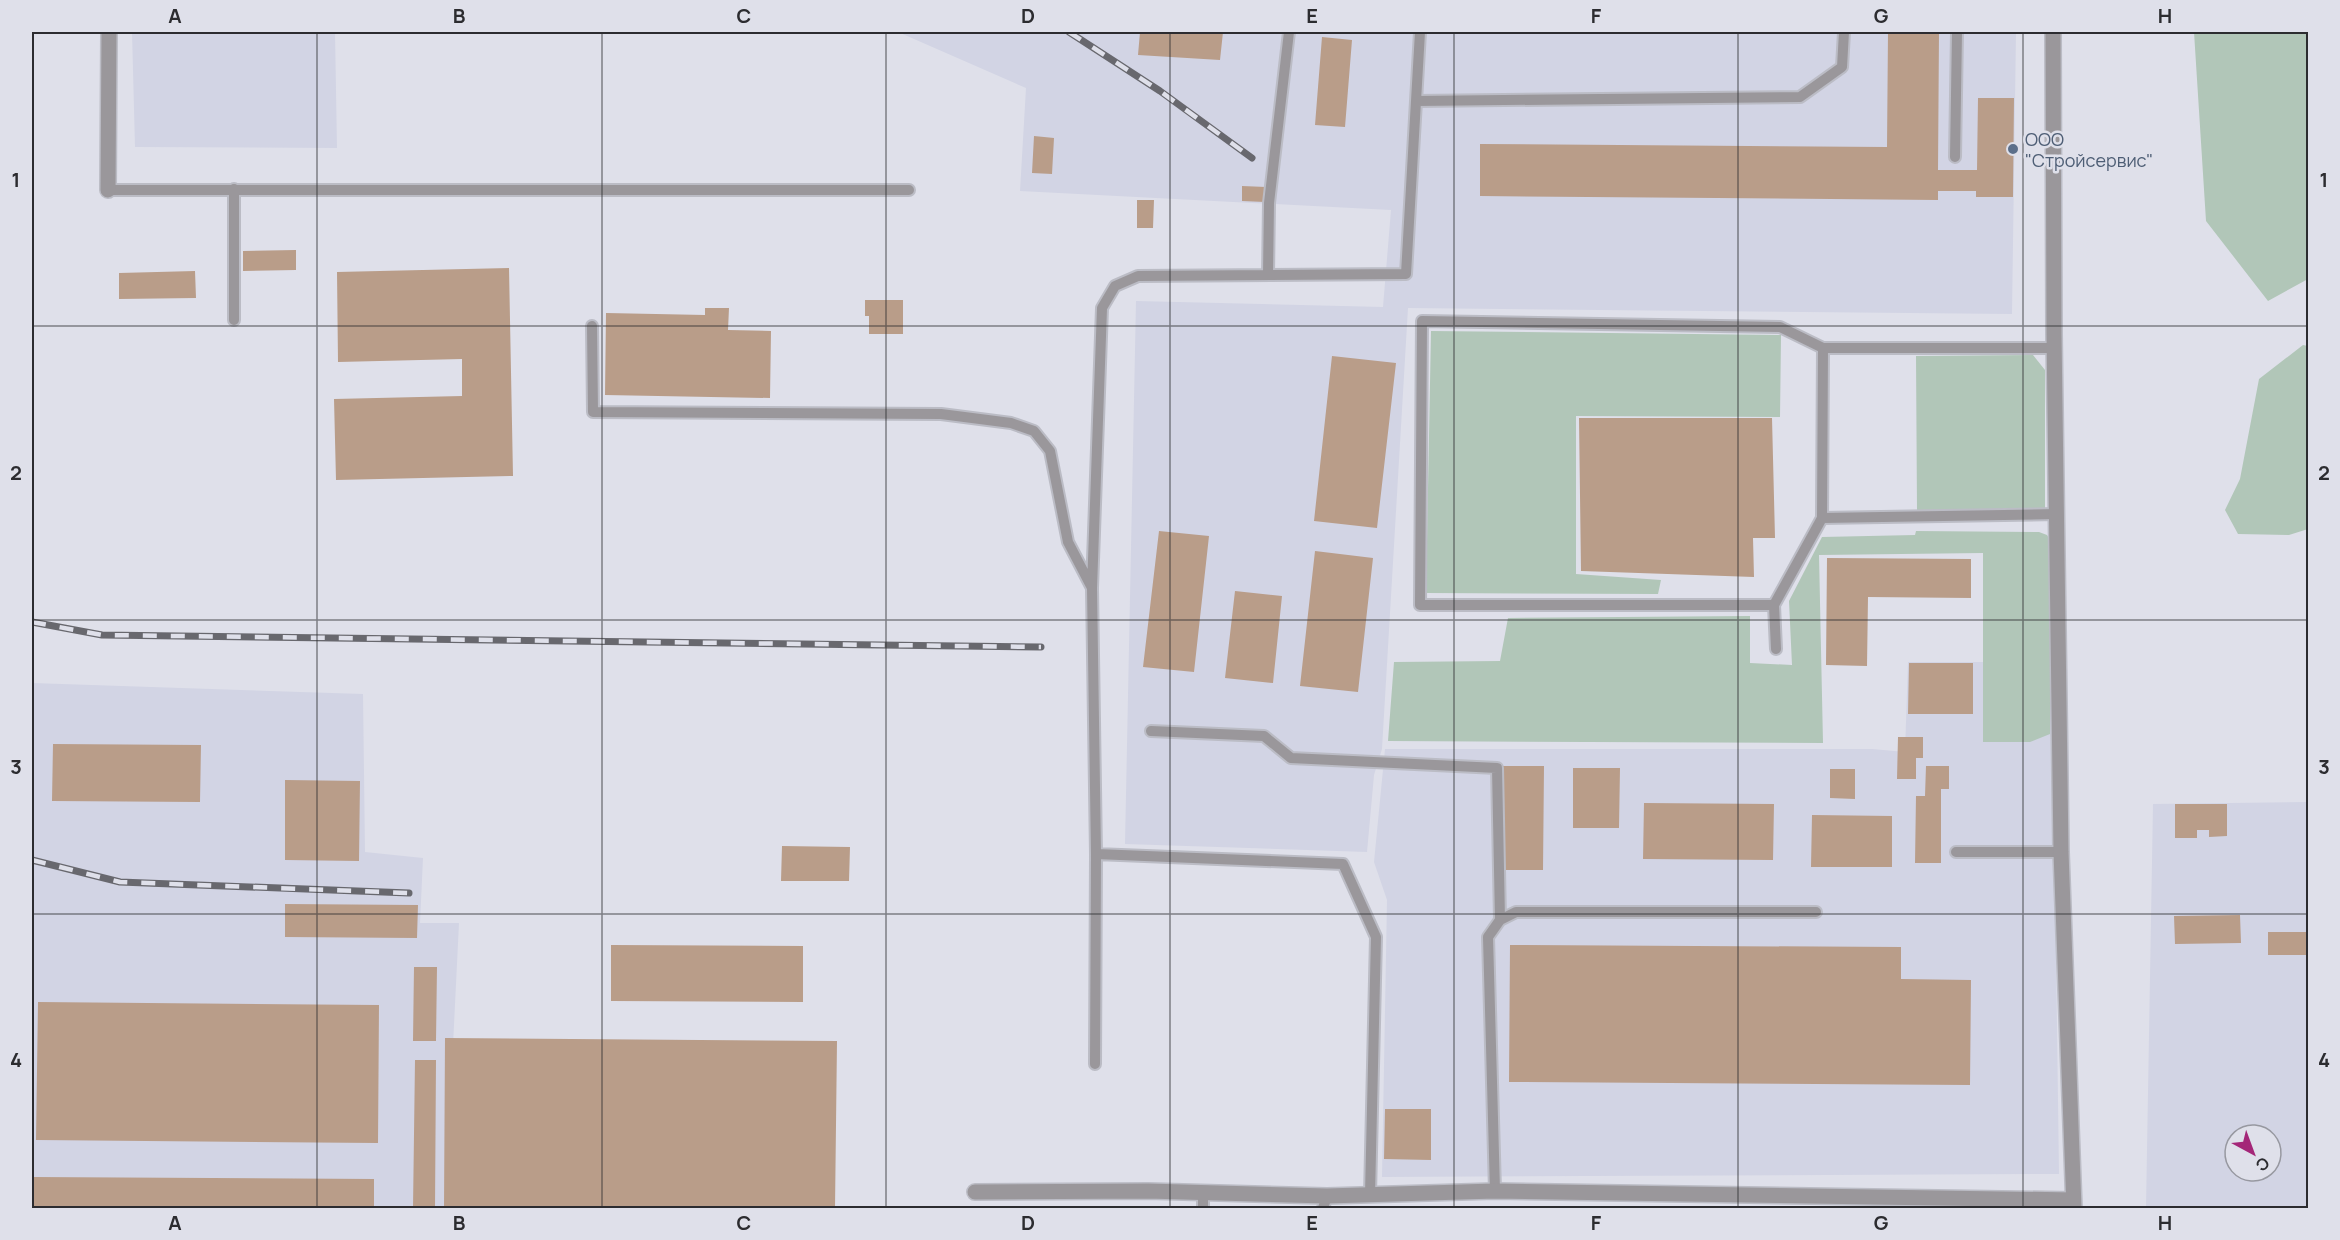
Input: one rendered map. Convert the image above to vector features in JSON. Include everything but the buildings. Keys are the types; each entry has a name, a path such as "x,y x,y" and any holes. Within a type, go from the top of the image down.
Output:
{"street":[{"path":"108,190 109,32"},
{"path":"975,1192 1203,1192 1325,1202 1370,1195 1495,1191 2074,1204 2061,852 2054,348 2053,32"}],"lane":[{"path":"1268,275 1269,203 1289,32"},
{"path":"1095,1064 1096,854 1092,588 1102,308 1115,286 1138,276 1406,274 1420,32"},
{"path":"1416,101 1800,97 1842,67 1845,32"},
{"path":"1955,157 1957,32"},
{"path":"234,189 234,320"},
{"path":"108,190 909,190"},
{"path":"1774,605 1419,604 1422,321 1780,327 1823,348 2054,348"},
{"path":"592,326 593,412 941,414 1011,423 1034,431 1050,451 1068,542 1092,588"},
{"path":"1776,649 1774,605 1822,518 1823,348"},
{"path":"1822,518 2056,514"},
{"path":"1151,731 1264,736 1291,758 1497,768 1500,920"},
{"path":"1956,852 2061,852"},
{"path":"1096,854 1343,864 1376,937 1370,1195"},
{"path":"1495,1191 1488,937 1500,920 1516,912 1816,912"},
{"path":"1203,1192 1203,1209"}],"shaded area":[{"path":"132,32 335,32 337,148 135,147"},
{"path":"898,32 2016,32 2012,314 1408,308 1382,749 1374,775 1367,852 1125,844 1136,301 1383,307 1391,210 1020,191 1026,88"},
{"path":"2052,655 2059,1174 1382,1177 1387,900 1374,862 1385,749 1872,749 1905,752 1908,662 1986,662"},
{"path":"32,683 363,694 365,852 423,858 420,923 459,923 445,1208 32,1208"},
{"path":"2308,802 2308,1208 2146,1208 2153,804"}],"green space":[{"path":"2194,32 2308,32 2308,279 2268,301 2206,221"},
{"path":"1431,331 1781,335 1780,417 1576,416 1576,574 1661,580 1658,594 1426,593"},
{"path":"2303,345 2308,346 2308,529 2289,535 2238,534 2225,510 2240,479 2259,379"},
{"path":"2033,355 2045,370 2045,509 1917,510 1916,356"},
{"path":"1916,531 2039,532 2047,535 2050,540 2050,734 2030,742 1983,742 1983,553 1819,555 1823,743 1388,741 1394,662 1500,661 1508,618 1750,616 1750,663 1792,665 1789,601 1822,537 1915,535"}],"railway":[{"path":"1069,32 1160,91 1252,158"},
{"path":"32,622 102,635 1041,647"},
{"path":"32,860 120,882 409,893"}],"place":[{"name":"ООО \"Стройсервис\"","path":"2013,149"}]}
